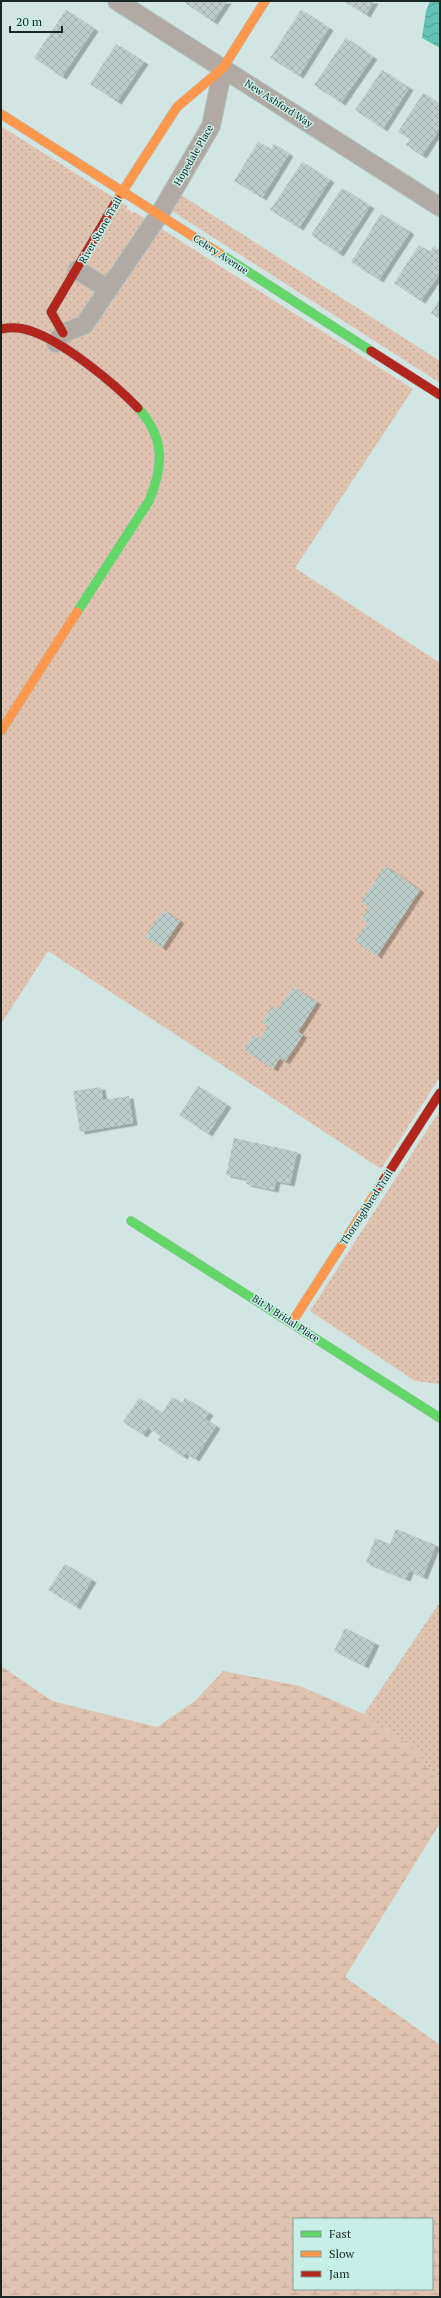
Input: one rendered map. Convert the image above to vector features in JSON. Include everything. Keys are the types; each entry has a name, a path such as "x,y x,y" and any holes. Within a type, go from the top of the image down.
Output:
{"street":[{"name":"New Ashford Way","path":"117,1 440,207"},
{"name":"Hopedale Place","path":"122,191 177,107 223,68 265,1"},
{"name":"Hopedale Place","path":"159,215 211,126 223,68"},
{"name":"Celery Avenue","path":"1,114 440,395"},
{"name":"River Stone Trail","path":"59,338 52,312 122,191"},
{"path":"59,338 84,325 159,215"},
{"name":"River Stone Trail","path":"77,270 108,289"},
{"path":"1,329 11,326 59,338 128,396 155,429 160,452 159,479 149,501 1,731"},
{"name":"Thoroughbred Trail","path":"292,1322 440,1093"},
{"name":"Bit N Bridal Place","path":"131,1221 292,1322 440,1418"}],"green space":[{"path":"1,126 127,206 127,210 130,210 131,213 135,212 413,389 295,568 440,663 440,1077 381,1169 48,951 1,1024"},
{"path":"178,193 440,361 440,383 158,202"},
{"path":"440,1110 440,1384 415,1381 310,1311"},
{"path":"440,1602 440,1784 415,1749 364,1714"},
{"path":"1,1666 52,1701 157,1727 195,1701 223,1671 300,1686 364,1714 415,1749 440,1784 440,1823 345,1977 440,2045 440,2297 1,2297"}],"water":[{"path":"430,1 440,1 440,48 422,38 426,11"}],"building":[{"path":"187,1 227,1 213,22 185,3"},
{"path":"343,1 374,1 366,15"},
{"path":"66,10 94,29 62,77 34,58"},
{"path":"301,10 329,28 299,76 270,58"},
{"path":"346,38 373,57 341,103 314,85"},
{"path":"116,44 144,62 117,102 90,84"},
{"path":"382,70 409,88 383,129 355,110"},
{"path":"423,93 440,104 440,128 422,156 406,145 410,139 398,132"},
{"path":"258,142 271,149 274,144 289,154 262,198 234,181"},
{"path":"302,162 330,180 299,228 270,210"},
{"path":"342,188 370,206 339,254 311,235"},
{"path":"381,214 410,232 379,280 351,262"},
{"path":"419,245 430,252 434,246 440,251 440,273 421,301 394,283"},
{"path":"440,299 440,319 431,313"},
{"path":"385,866 420,890 377,956 355,941 367,923 362,919 369,907 361,902"},
{"path":"163,910 180,921 162,948 145,937"},
{"path":"293,987 317,1002 298,1032 303,1035 285,1062 280,1058 273,1069 244,1050 253,1035 260,1039 268,1026 262,1022 272,1006 278,1010"},
{"path":"198,1086 227,1105 208,1134 179,1115"},
{"path":"101,1087 103,1100 129,1096 133,1123 80,1132 73,1091"},
{"path":"234,1138 297,1152 290,1184 276,1181 274,1190 246,1184 247,1179 226,1175"},
{"path":"172,1397 182,1403 185,1398 209,1413 205,1419 216,1426 195,1459 185,1453 183,1457 158,1440 160,1436 148,1428 143,1435 123,1422 139,1398 162,1413"},
{"path":"396,1529 436,1545 423,1577 409,1571 406,1579 366,1563 375,1538 390,1544"},
{"path":"65,1564 92,1580 76,1607 48,1590"},
{"path":"345,1628 375,1643 364,1666 334,1651"}],"traffic: fast":[{"path":"219,253 371,351"},
{"path":"77,612 149,501 154,488 159,464 157,441 147,419 138,408"},
{"path":"131,1221 440,1418"}],"traffic: slow":[{"path":"117,200 177,107 223,68 265,1"},
{"path":"1,114 219,253"},
{"path":"1,731 77,612"},
{"path":"292,1322 380,1186"}],"traffic: jam":[{"path":"63,333 51,312 117,200"},
{"path":"1,329 24,329 44,336 58,344 88,364 116,387 138,408"},
{"path":"371,351 440,395"},
{"path":"380,1186 440,1093"}]}
